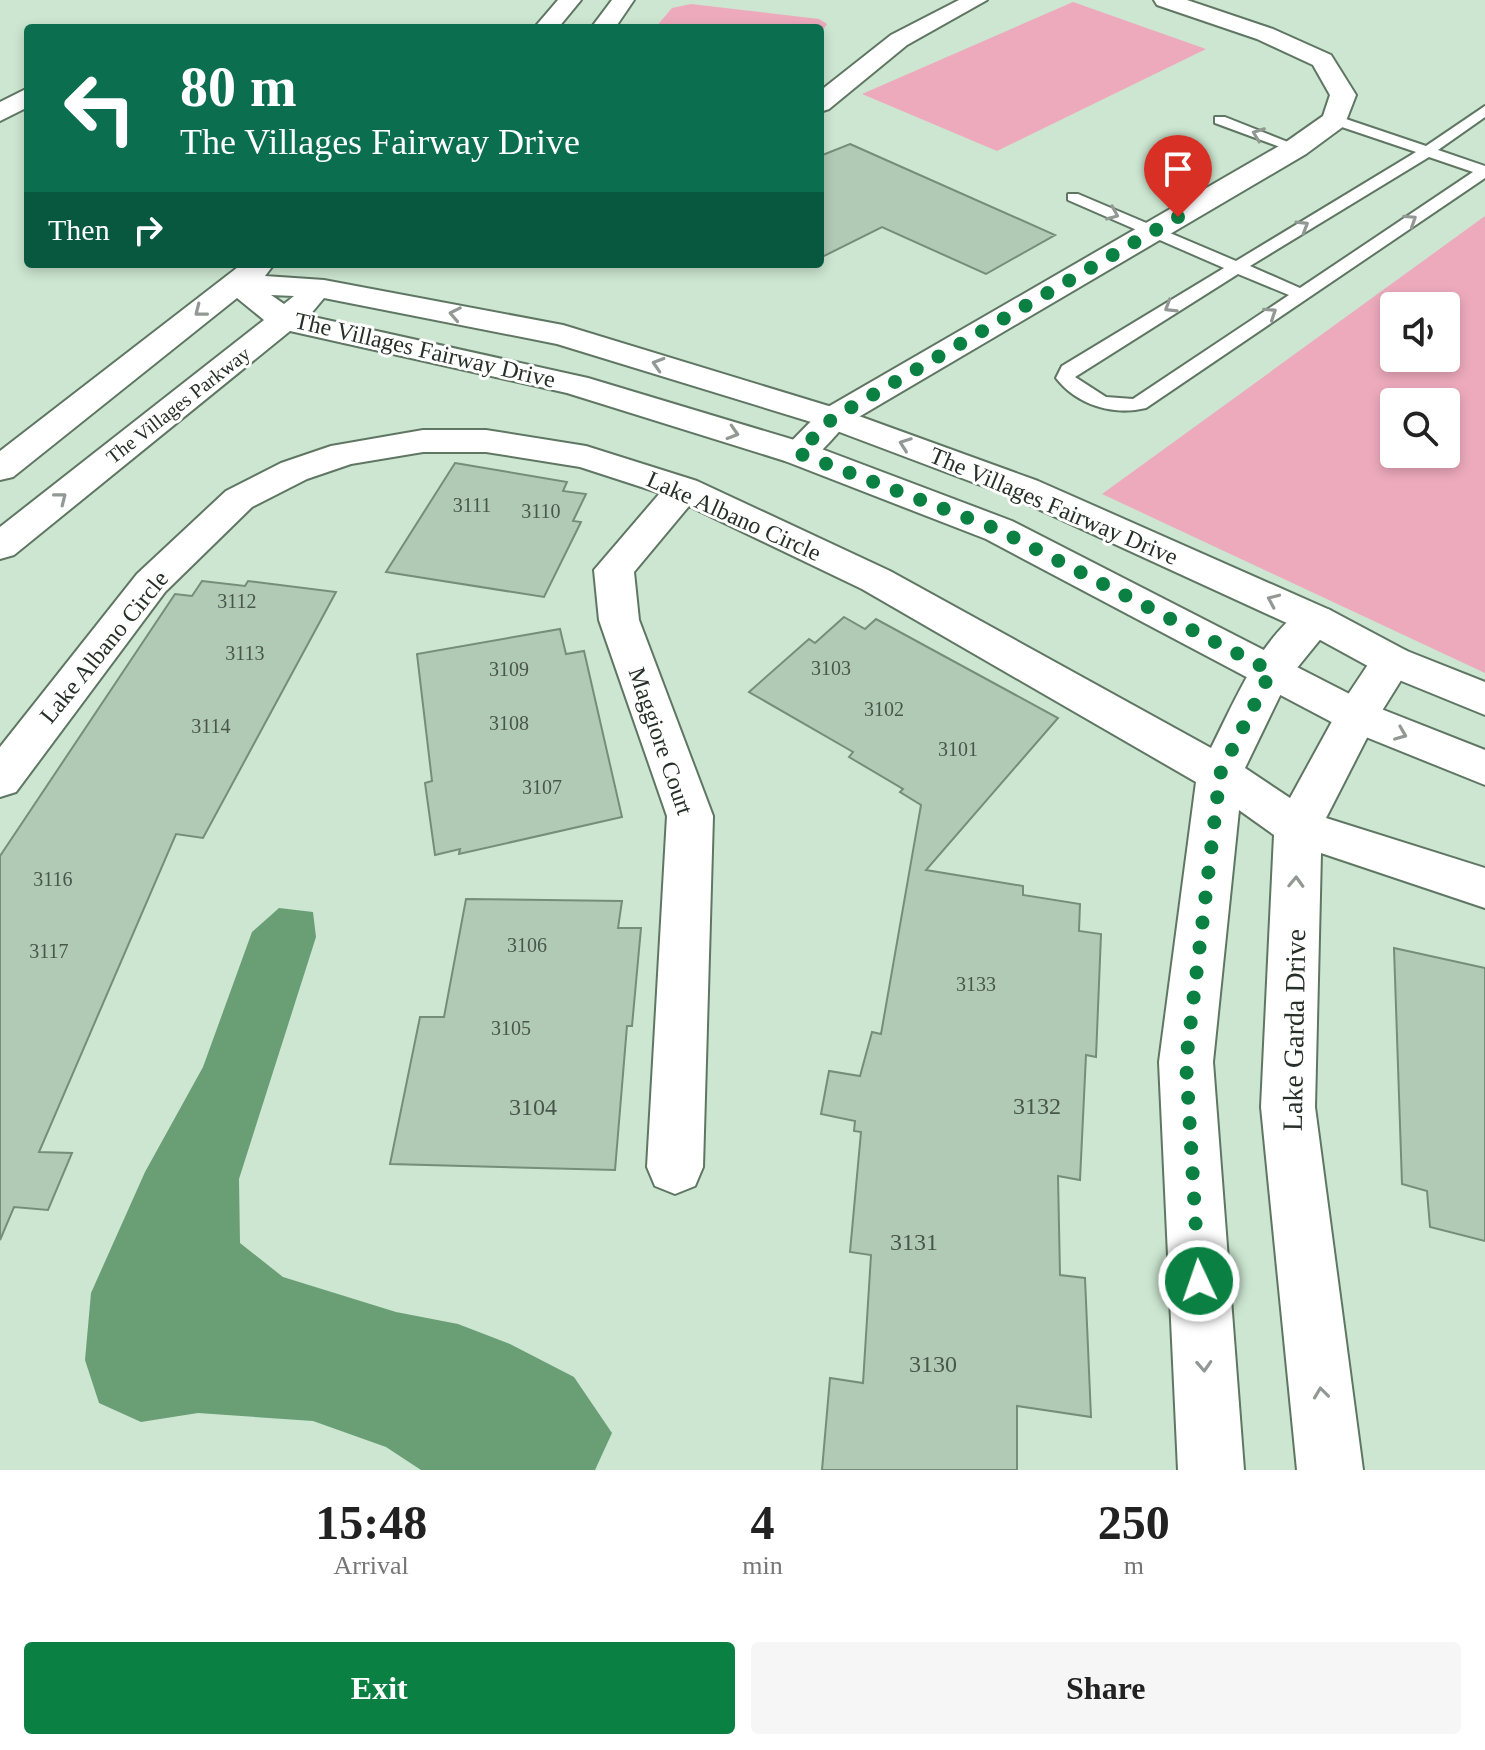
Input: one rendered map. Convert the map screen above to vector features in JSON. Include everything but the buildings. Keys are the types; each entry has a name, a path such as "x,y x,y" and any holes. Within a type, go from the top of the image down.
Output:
{"street":[{"path":"549,24 570,0"},
{"path":"606,24 623,0"},
{"path":"824,101 899,40 976,0"},
{"path":"798,453 833,418 1296,148 1335,120 1343,95 1322,60 1265,34 1165,0"},
{"path":"0,113 24,98"},
{"name":"The Villages Parkway","path":"0,546 351,268"},
{"path":"0,469 249,274"},
{"name":"The Villages Fairway Drive","path":"249,274 563,335 833,418 1025,489 1316,620 1392,661 1485,699"},
{"name":"The Villages Fairway Drive","path":"249,274 285,320 576,385 798,453 999,530 1356,716 1485,768"},
{"name":"Lake Albano Circle","path":"0,780 151,583 239,499 294,471 344,454 423,441 486,441 586,457 684,489 876,580 1220,774 1298,827 1485,888"},
{"name":"Maggiore Court","path":"675,1167 690,816 619,620 614,570 684,489"},
{"path":"1211,1470 1186,1062 1220,774 1271,671 1316,620"},
{"name":"Lake Garda Drive","path":"1330,1470 1288,1107 1298,827 1356,716 1392,661"}],"lane":[{"path":"1485,110 1428,151 1068,370 1065,378 1103,404 1123,408 1139,404 1485,171"},
{"path":"1220,120 1296,148"},
{"path":"1335,120 1485,171"},
{"path":"1073,197 1300,294"}],"shaded area":[{"path":"1073,2 1206,49 997,151 862,94"},
{"path":"691,4 819,19 827,24 824,28 824,24 658,24 672,8"},
{"path":"1485,216 1485,673 1102,494 1380,292 1380,372 1460,372 1460,292 1380,292"},
{"path":"279,908 313,912 316,937 239,1179 240,1243 283,1277 396,1312 458,1324 510,1344 574,1377 612,1433 595,1470 421,1470 386,1447 313,1421 198,1413 141,1422 99,1403 85,1360 91,1293 145,1172 203,1067 252,932"}],"route":[{"path":"1178,217 833,418 798,453 999,530 1271,671 1220,774 1186,1062 1199,1281"}]}
